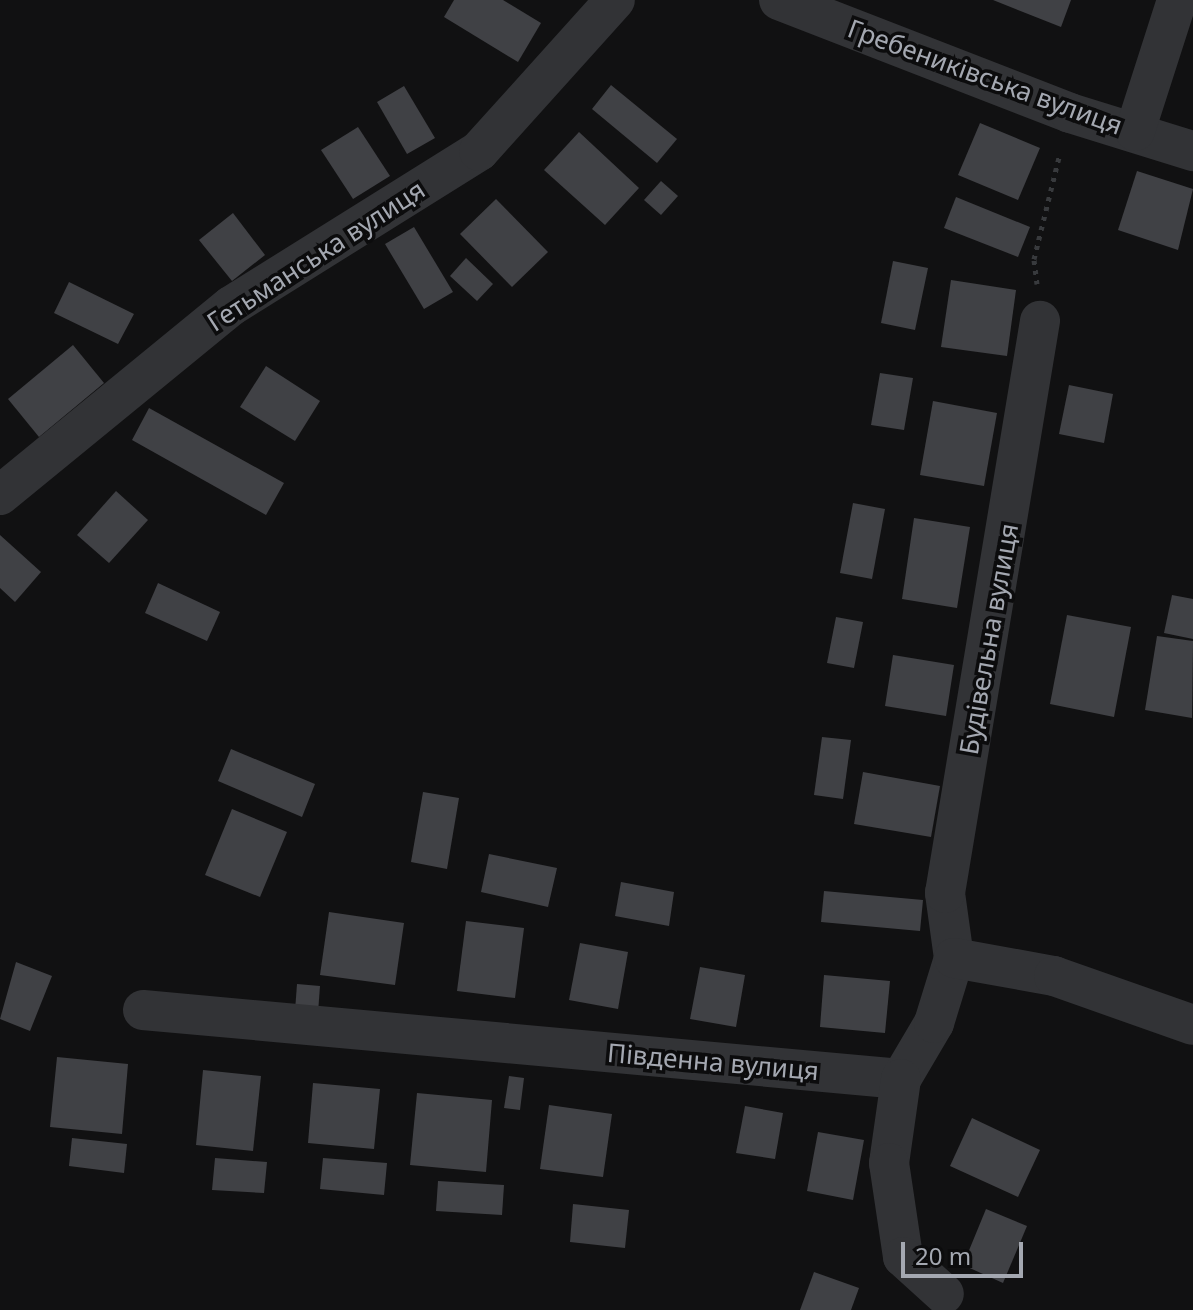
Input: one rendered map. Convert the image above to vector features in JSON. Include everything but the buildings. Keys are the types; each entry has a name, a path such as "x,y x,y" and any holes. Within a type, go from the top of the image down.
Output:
{"street":[{"name":"Гетьманська вулиця","path":"0,495 231,306 479,151 615,0"},
{"name":"Гребениківська вулиця","path":"779,0 1070,113 1193,151"},
{"path":"1135,131 1177,0"},
{"name":"Будівельна вулиця","path":"954,958 945,893 1040,321"},
{"path":"944,1294 903,1257 889,1163 901,1079 934,1023 954,958 1054,976 1193,1025"},
{"name":"Південна вулиця","path":"143,1010 901,1079"}],"path":[{"path":"1040,321 1034,259 1070,113"}]}
